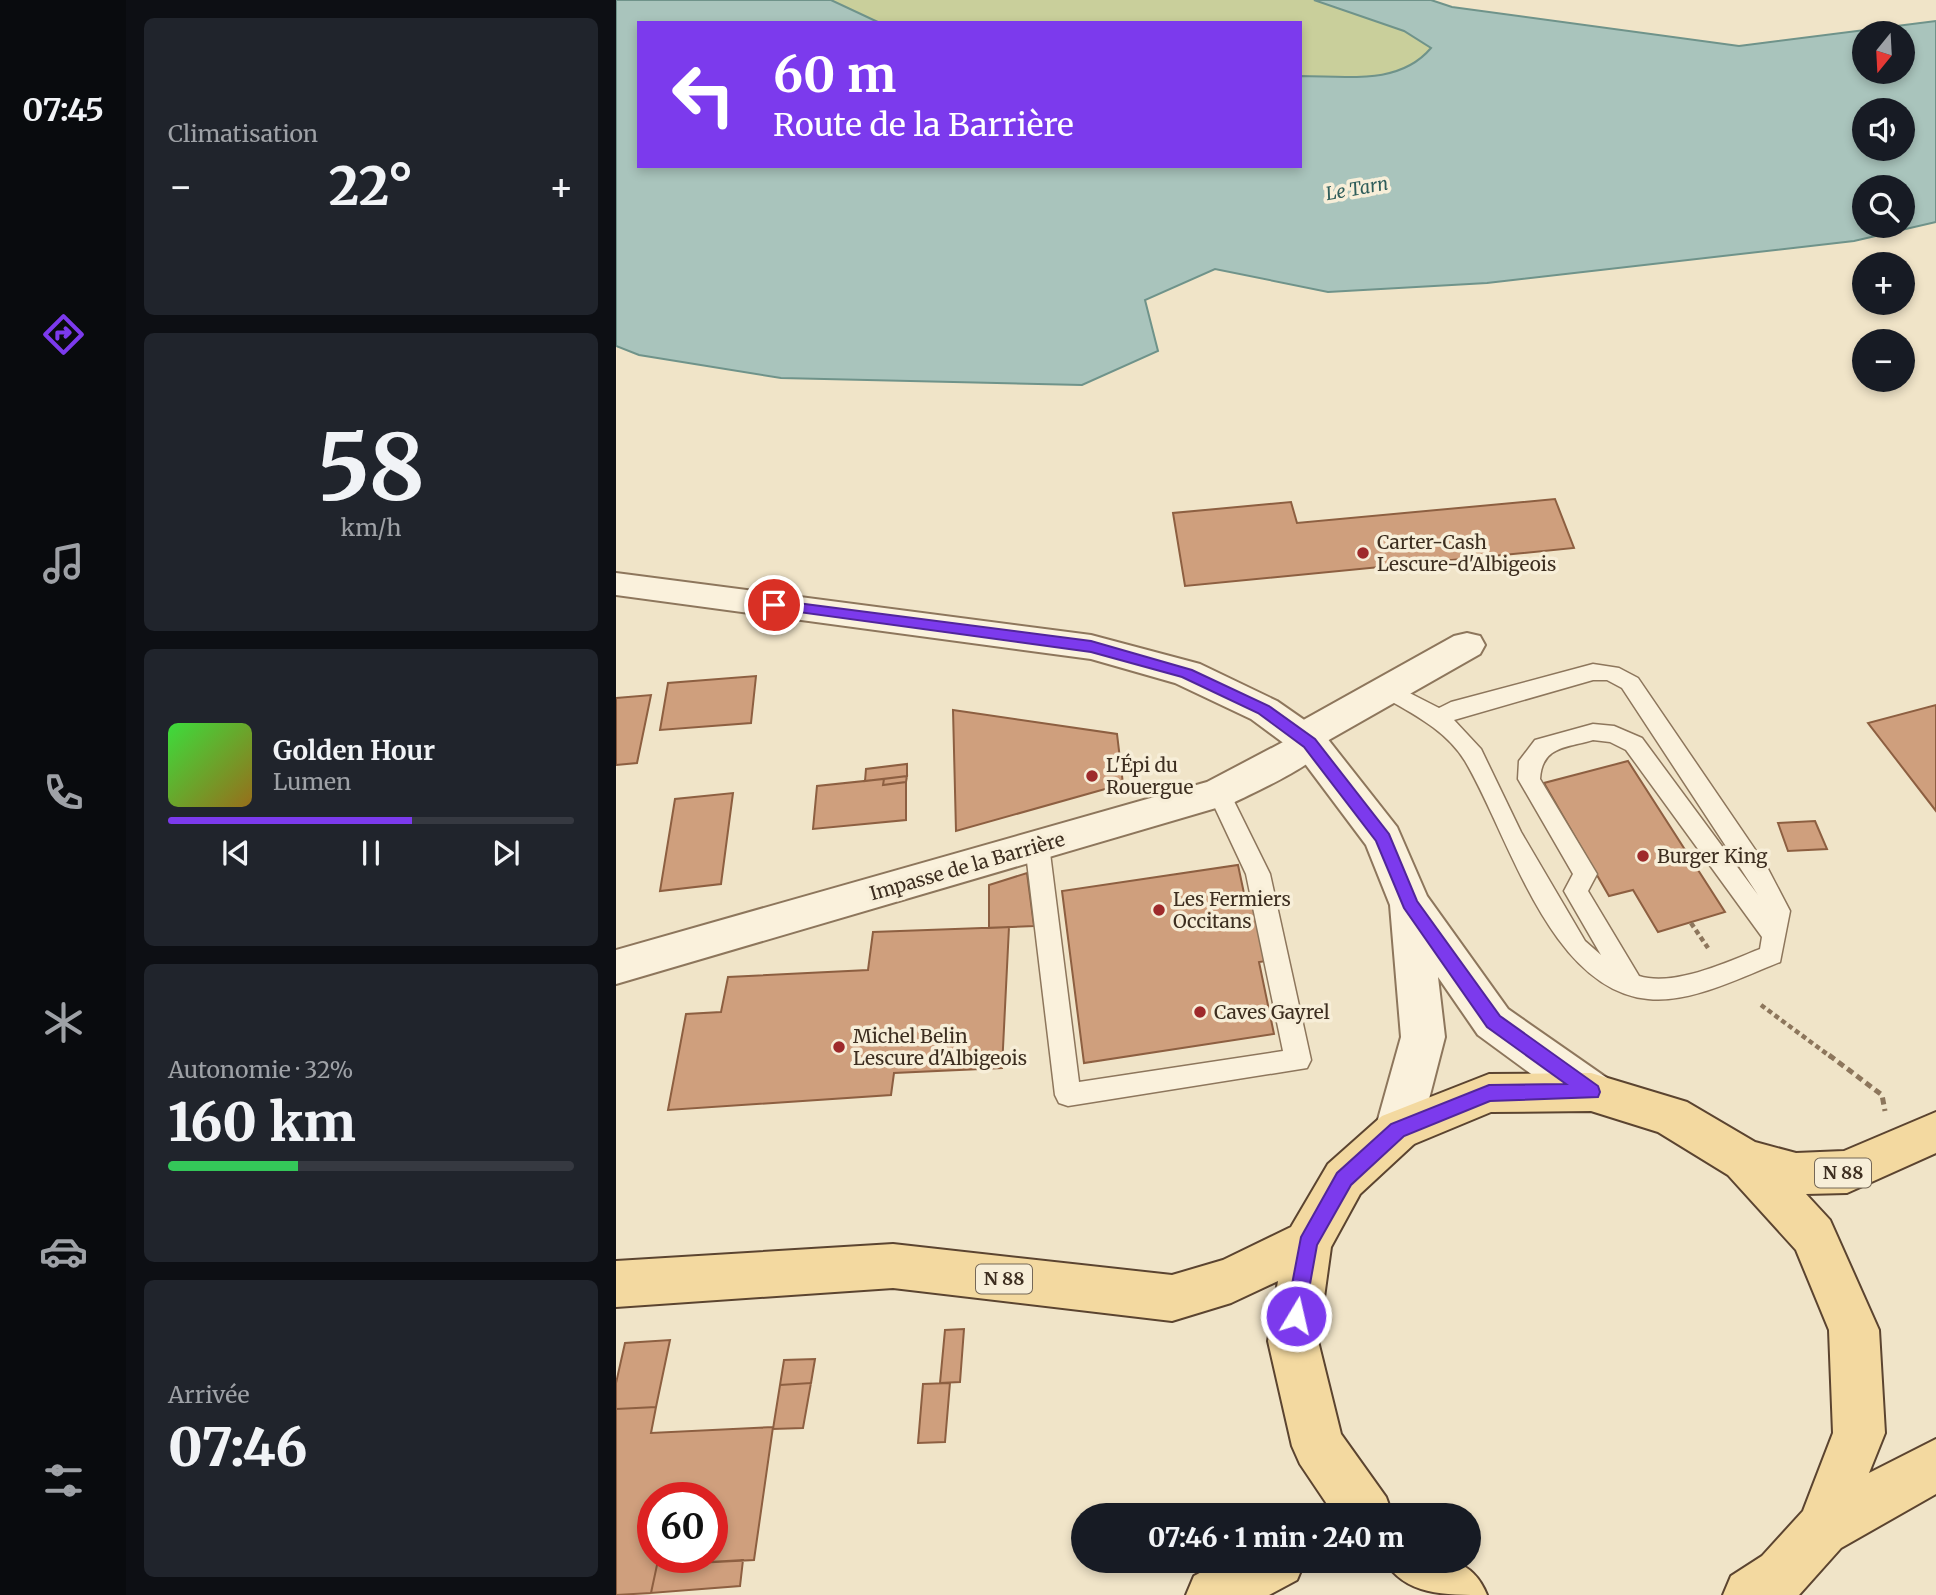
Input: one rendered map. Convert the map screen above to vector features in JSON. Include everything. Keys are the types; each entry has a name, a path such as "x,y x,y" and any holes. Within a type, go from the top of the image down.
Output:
{"main road":[{"path":"1358,1503 1318,1446 1293,1341 1308,1243 1344,1179 1398,1130 1489,1093 1591,1092 1671,1115 1744,1160 1813,1235 1854,1330 1859,1433 1822,1529"},
{"name":"N 88","path":"1744,1160 1796,1174 1847,1172 1936,1132"},
{"name":"N 88","path":"616,1284 893,1266 1172,1298 1231,1280 1308,1243"},
{"path":"1750,1595 1781,1575 1822,1529 1936,1465"},
{"path":"1213,1595 1255,1573"},
{"path":"1429,1573 1460,1595"}],"street":[{"path":"616,584 1091,646 1186,673 1264,710 1306,741 1383,838 1410,904 1493,1021 1591,1092"},
{"name":"Impasse de la Barrière","path":"616,967 1219,793 1285,759 1306,741 1467,645"},
{"path":"1398,1130 1423,1037 1410,904"}],"lane":[{"path":"1390,691 1440,719 1473,755 1511,835 1576,948 1608,976 1648,989 1703,982 1771,956 1778,911 1759,874 1630,683 1611,673 1593,672 1451,710 1440,719"},
{"path":"1632,984 1576,891 1585,874 1529,779 1531,761 1543,746 1593,732 1614,734 1634,744 1775,937"},
{"path":"1037,845 1069,1095 1298,1060 1258,874 1219,793"}],"path":[{"path":"1691,923 1715,959"},
{"path":"1761,1005 1882,1095 1885,1114"}],"green space":[{"path":"831,0 1314,0 1404,31 1432,48 1404,68 1387,73 1353,77 1302,76 1302,21 876,21"}],"water":[{"name":"Le Tarn","path":"616,0 831,0 876,21 637,21 637,168 1302,168 1302,76 1353,77 1387,74 1418,60 1431,48 1404,31 1314,0 1431,0 1452,7 1739,46 1852,32 1852,84 1915,84 1915,24 1936,21 1936,222 1915,227 1915,175 1852,175 1852,238 1867,238 1854,241 1487,283 1328,292 1215,269 1145,300 1158,351 1082,385 781,378 639,355 616,346"}],"building":[{"path":"1555,499 1574,548 1185,586 1173,513 1291,502 1297,523"},
{"path":"756,676 751,723 660,730 668,683"},
{"path":"651,695 637,763 616,765 616,698"},
{"path":"1936,705 1936,811 1868,723"},
{"path":"953,710 1117,734 1123,784 956,831"},
{"path":"1628,761 1725,912 1658,932 1633,890 1609,896 1544,783"},
{"path":"907,764 907,776 865,781 866,769"},
{"path":"907,776 906,782 883,785 884,779"},
{"path":"884,779 883,785 906,782 906,820 813,829 817,786"},
{"path":"733,793 721,884 660,891 675,799"},
{"path":"1815,821 1827,849 1788,851 1778,823"},
{"path":"1238,865 1245,898 1254,898 1267,961 1259,962 1274,1034 1084,1063 1062,891"},
{"path":"1027,873 1034,926 989,928 989,885"},
{"path":"1009,927 1002,1068 894,1073 891,1095 668,1110 686,1014 721,1012 728,977 868,970 873,932"},
{"path":"964,1329 960,1382 940,1383 945,1330"},
{"path":"670,1340 656,1407 616,1409 616,1383 625,1343"},
{"path":"815,1359 811,1383 780,1385 784,1360"},
{"path":"811,1383 803,1428 773,1429 780,1385"},
{"path":"950,1383 945,1442 918,1443 923,1384"},
{"path":"656,1407 651,1433 773,1427 754,1560 728,1561 728,1482 637,1482 637,1573 655,1573 651,1593 616,1595 616,1409"},
{"path":"743,1560 740,1586 651,1593 655,1573 728,1573 728,1561"}],"place":[{"name":"Carter-Cash Lescure-d'Albigeois","path":"1363,553"},
{"name":"L'Épi du Rouergue","path":"1092,776"},
{"name":"Burger King","path":"1643,856"},
{"name":"Les Fermiers Occitans","path":"1159,910"},
{"name":"Caves Gayrel","path":"1200,1012"},
{"name":"Michel Belin Lescure d'Albigeois","path":"839,1047"}],"route":[{"path":"774,605 1091,646 1186,673 1264,710 1310,743 1383,838 1410,904 1493,1021 1591,1092 1489,1093 1398,1130 1344,1179 1308,1243 1296,1316"}]}
